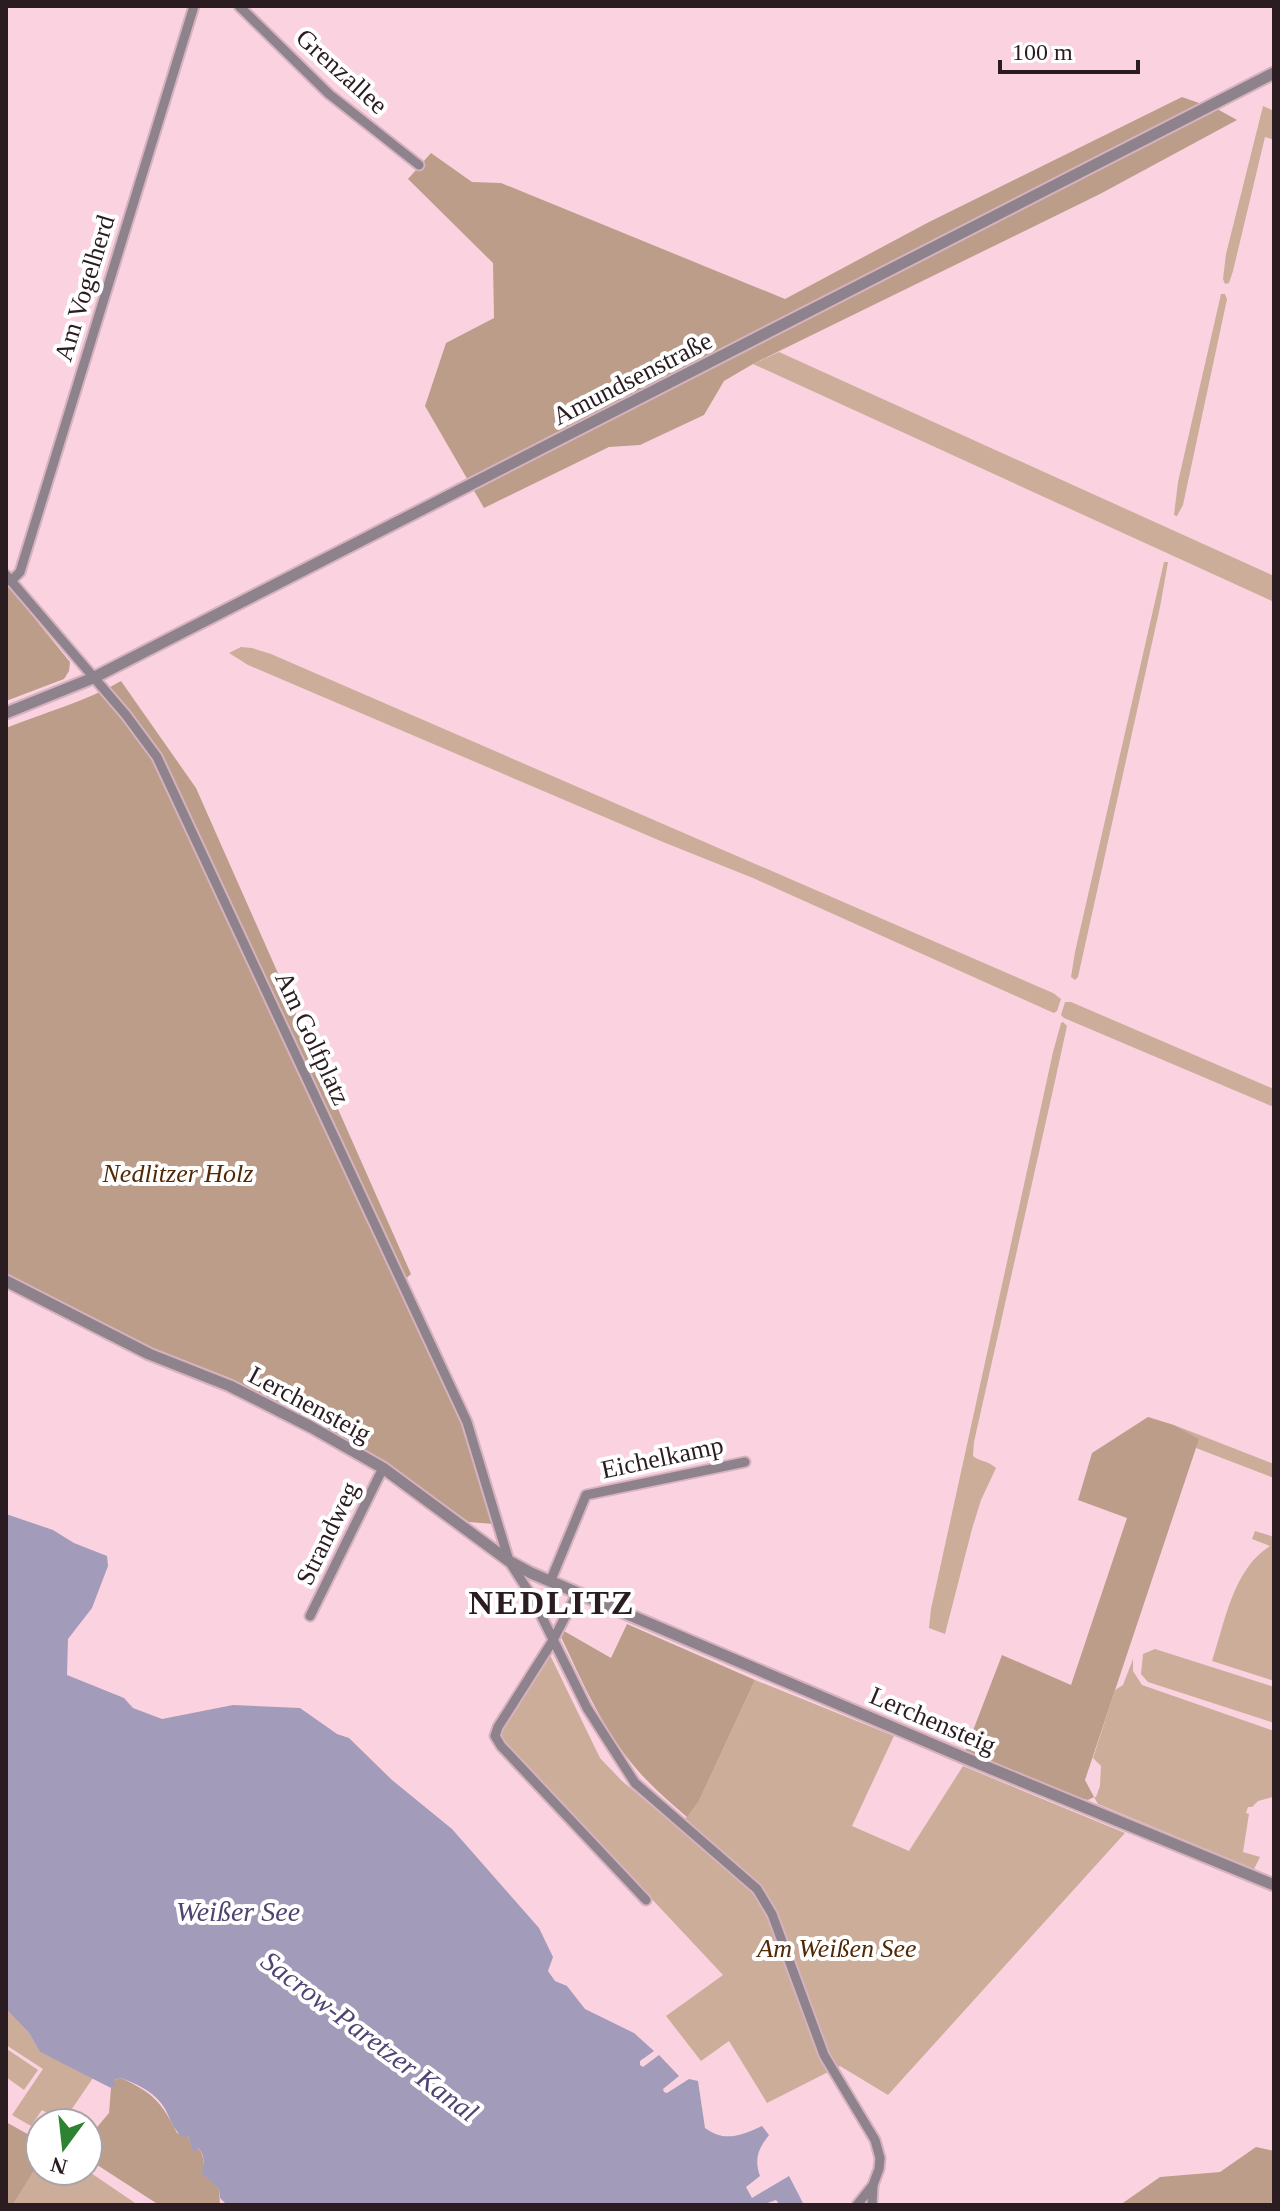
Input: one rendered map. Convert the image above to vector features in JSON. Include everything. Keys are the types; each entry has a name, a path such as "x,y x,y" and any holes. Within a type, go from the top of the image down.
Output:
{"street":[{"name":"Am Vogelherd","path":"9,578 20,572 194,6"},
{"name":"Grenzallee","path":"239,6 329,94 419,165"},
{"name":"Amundsenstraße","path":"6,713 93,678 1274,73"},
{"name":"Am Golfplatz","path":"9,578 126,715 157,757 467,1422 509,1561 532,1597 600,1733 635,1783 757,1889 763,1899 785,1947 824,2055 875,2140 880,2158 872,2205"},
{"name":"Lerchensteig","path":"6,1281 149,1354 230,1386 311,1427 383,1468 509,1561 550,1582 1274,1885"},
{"name":"Eichelkamp","path":"550,1582 586,1495 745,1462"},
{"name":"Strandweg","path":"310,1616 383,1468"},
{"path":"577,1594 495,1736 646,1900"},
{"path":"857,2205 873,2185"}],"green space":[{"path":"1182,97 1237,120 1100,194 753,364 724,381 704,415 640,445 609,447 484,508 425,406 446,343 494,318 493,263 408,179 431,153 472,182 501,183 785,299 929,222"},
{"path":"1263,106 1274,111 1274,140 1265,137 1233,271 1229,283 1225,284 1226,254"},
{"path":"1221,294 1225,294 1227,299 1183,505 1177,516 1174,515 1178,482"},
{"path":"779,352 1274,576 1274,602 753,364"},
{"path":"1164,562 1168,562 1160,607 1075,980 1071,977 1075,952"},
{"path":"6,583 70,662 64,679 6,701"},
{"path":"241,647 271,654 1053,993 1061,999 1057,1011 1054,1013 753,878 248,665 229,653"},
{"name":"Nedlitzer Holz","path":"121,681 196,788 411,1274 400,1284 458,1409 489,1500 493,1524 469,1522 346,1441 255,1391 128,1339 6,1277 6,728 79,701"},
{"path":"1065,1002 1274,1089 1274,1107 1064,1018 1061,1015"},
{"path":"1063,1022 1067,1026 974,1442 973,1456 996,1468 972,1529 945,1634 929,1628 931,1609 1053,1052"},
{"path":"1148,1417 1174,1425 1199,1439 1085,1780 1094,1797 1088,1800 1069,1796 964,1754 1002,1655 1071,1685 1127,1518 1078,1500 1092,1453"},
{"path":"1174,1425 1274,1464 1274,1478 1196,1448 1198,1439"},
{"path":"1255,1531 1274,1537 1274,1681 1212,1661 1239,1582 1257,1556 1270,1546 1252,1539"},
{"path":"627,1624 755,1680 699,1801 687,1817 646,1780 612,1736 561,1637 564,1631 611,1658"},
{"path":"1155,1649 1274,1687 1274,1723 1148,1682 1141,1674 1143,1654"},
{"name":"Am Weißen See","path":"549,1653 600,1758 622,1781 678,1828 699,1801 755,1680 894,1736 852,1826 909,1851 963,1766 1125,1833 888,2095 840,2066 767,2103 729,2041 701,2061 666,2016 723,1975 498,1735"},
{"path":"1133,1659 1133,1671 1142,1685 1274,1731 1273,1797 1258,1801 1248,1807 1246,1813 1249,1814 1243,1852 1260,1857 1254,1869 1098,1804 1094,1797 1100,1786 1101,1766 1093,1758 1115,1690 1123,1685"},
{"path":"6,2009 29,2033 40,2052 93,2078 73,2107 24,2107 24,2122 12,2115 43,2069 6,2045"},
{"path":"7,2049 38,2070 24,2090 6,2077"},
{"path":"121,2078 141,2088 155,2099 177,2133 188,2136 193,2151 198,2148 200,2151 203,2174 219,2189 220,2205 159,2205 104,2169 104,2119 109,2113 114,2080"},
{"path":"6,2122 24,2132 24,2187 13,2205 6,2205"},
{"path":"1256,2147 1274,2151 1271,2205 1120,2205 1160,2177 1220,2172"},
{"path":"104,2182 138,2205 13,2205 24,2187 104,2187"}],"water":[{"name":"Weißer See","path":"6,1514 53,1530 74,1543 107,1556 108,1566 92,1608 68,1639 67,1675 124,1698 133,1708 162,1719 233,1705 300,1708 337,1734 349,1738 392,1780 452,1829 539,1928 553,1957 548,1971 555,1981 567,1986 585,2009 634,2033 654,2051 640,2061 640,2065 643,2067 659,2055 679,2076 663,2089 664,2092 689,2079 698,2081 705,2128 712,2133 740,2135 762,2126 769,2135 758,2154 760,2176 746,2187 752,2198 789,2176 804,2205 780,2205 776,2200 762,2205 227,2205 220,2198 219,2189 202,2174 201,2151 198,2148 193,2152 188,2136 179,2134 153,2094 121,2078 114,2080 116,2085 111,2088 40,2052 29,2033 6,2009"}],"district":[{"name":"NEDLITZ","path":"552,1602"}],"water label":[{"name":"Sacrow-Paretzer Kanal","path":"370,2036"}]}
